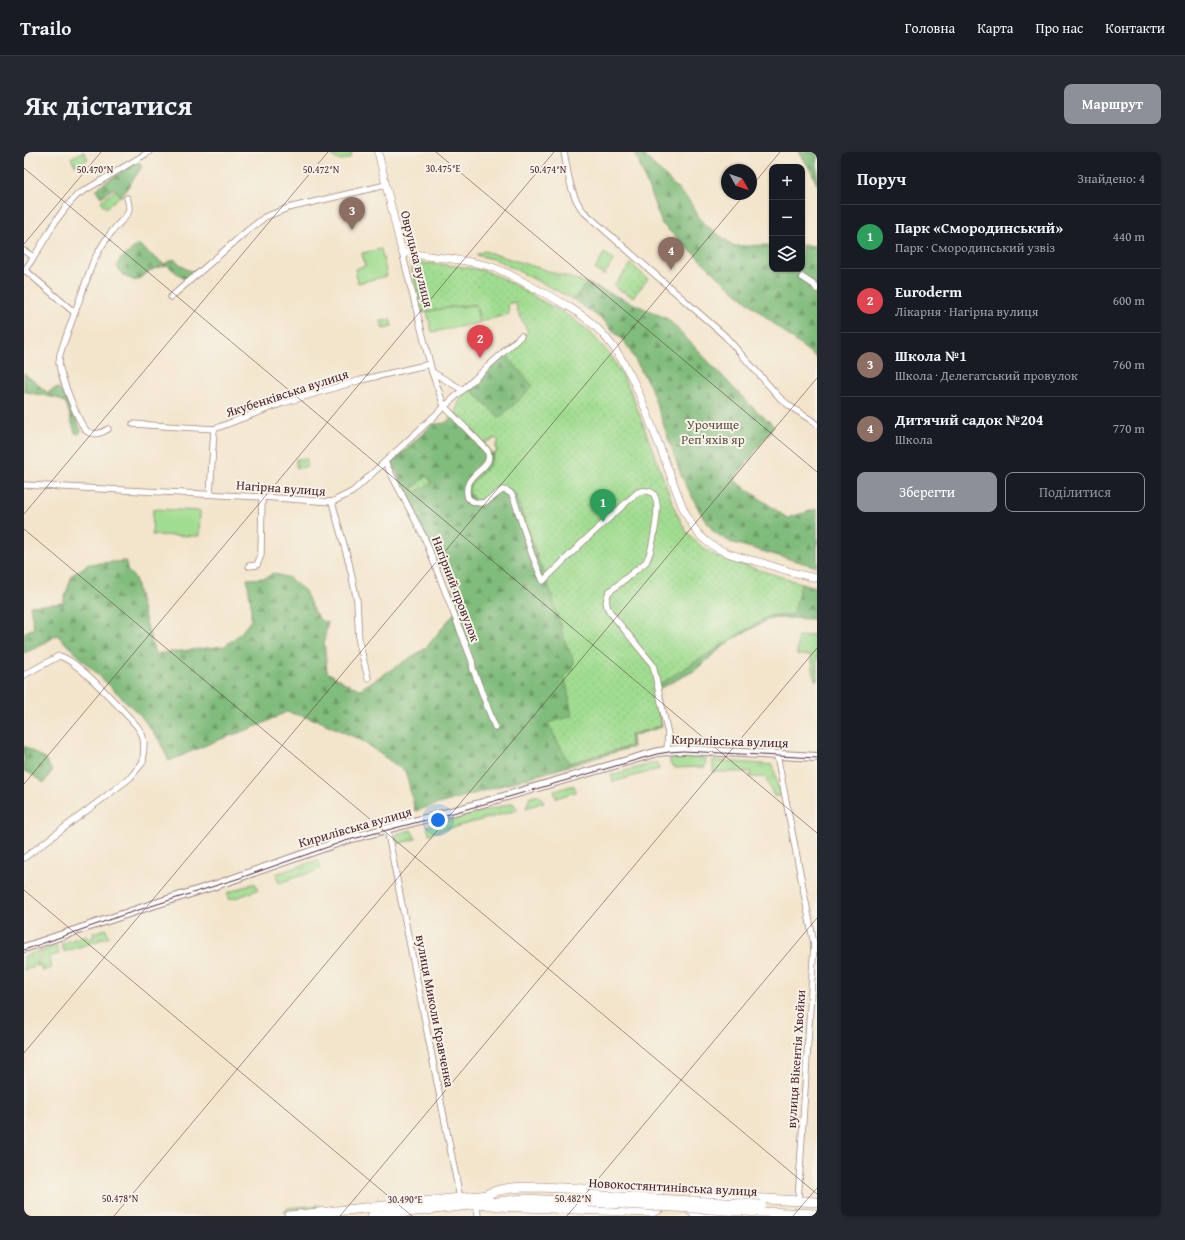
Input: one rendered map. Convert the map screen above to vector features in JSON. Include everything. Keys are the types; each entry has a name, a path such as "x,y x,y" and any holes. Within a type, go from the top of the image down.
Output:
{"main road":[{"name":"Кирилівська вулиця","path":"24,948 142,908 219,884 345,840 462,809 667,750 817,757"},
{"path":"539,1187 652,1192 658,1194 661,1201 660,1208 657,1211 650,1212 499,1206 482,1201 490,1192 502,1189 539,1187"},
{"path":"728,1216 694,1214 690,1210 690,1202 696,1195 817,1202"},
{"name":"Новокостянтинівська вулиця","path":"289,1216 460,1198 482,1201"},
{"name":"Новокостянтинівська вулиця","path":"372,1216 482,1201 586,1198 761,1208 817,1214"},
{"name":"Новокостянтинівська вулиця","path":"761,1208 817,1208"}],"street":[{"path":"75,313 25,271 57,219 77,195 149,152"},
{"name":"Овруцька вулиця","path":"378,152 432,372 444,406"},
{"path":"564,152 573,192 576,201 584,212 725,336 780,398 817,425"},
{"path":"172,297 265,217 288,208 386,185"},
{"path":"108,429 101,433 94,434 89,433 84,428 60,371 59,361 62,348 93,262 114,229 128,213 129,203 127,198"},
{"path":"24,251 34,257"},
{"path":"402,252 470,262 494,268 545,294 584,317 607,339 618,352 629,370 683,508 689,521 697,531 711,544 728,553 794,573 817,578"},
{"path":"802,277 814,285 817,289"},
{"name":"Нагірна вулиця","path":"24,485 210,494 332,502 352,492 521,336"},
{"name":"Якубенківська вулиця","path":"210,494 214,428 303,397 361,380 430,364"},
{"path":"432,372 463,390"},
{"path":"444,406 488,450 490,454 487,464 472,478 468,484 466,491 468,498 476,503 483,503 491,499 502,490 511,492 532,555 543,581 586,539 638,492 644,490 650,492 654,496 658,507 650,556 646,562 610,592 607,596 606,602 610,612 653,665 668,734 667,750"},
{"path":"133,424 214,428"},
{"name":"Нагірний провулок","path":"385,462 425,539 472,661 473,670 495,728"},
{"path":"249,566 257,565 261,555 262,497"},
{"path":"332,502 349,563 357,601 359,642 368,678"},
{"path":"24,675 59,656 67,658 80,668 137,726 142,734 144,743 143,762 130,778 24,858"},
{"name":"вулиця Вікентія Хвойки","path":"777,755 816,944 798,1201"},
{"name":"вулиця Миколи Кравченка","path":"388,829 460,1198"},
{"path":"478,1216 482,1201"}],"green space":[{"path":"84,152 88,159 75,166 71,158"},
{"path":"332,152 352,152 350,158 339,160 335,158"},
{"path":"635,152 641,152 688,199 703,223 731,244 735,246 769,245 769,272 805,272 805,245 817,246 817,358 723,281 662,224"},
{"path":"799,152 817,152 817,185 812,172"},
{"path":"137,162 141,165 141,168 121,197 114,188 101,197 96,190 102,184"},
{"path":"115,190 120,196 106,208 101,201"},
{"path":"138,244 164,264 174,259 186,269 192,271 202,267 190,277 184,279 167,265 154,269 136,281 133,280 122,273 117,266 119,261"},
{"path":"381,249 387,276 358,283 355,269 365,266 362,253"},
{"path":"484,251 587,283 573,299 497,260 476,255"},
{"path":"604,253 614,259 604,275 595,270"},
{"path":"429,263 451,265 488,272 502,278 569,316 589,331 612,357 630,390 676,512 686,531 703,548 718,557 801,583 793,615 769,616 653,688 661,726 630,735 631,746 569,763 548,723 572,716 565,676 571,671 574,662 564,639 549,586 544,576 516,495 502,487 491,496 478,500 474,499 470,492 472,483 487,468 497,452 496,446 499,440 496,438 484,443 455,412 463,393 469,388 500,418 533,386 504,353 528,332 518,312 515,302 508,304 509,314 480,322 476,304 422,313 412,270 412,267 415,264"},
{"path":"631,264 648,279 633,297 616,288 614,285"},
{"name":"Урочище Реп'яхів яр","path":"587,283 668,319 750,405 774,426 734,480 787,518 817,509 817,566 730,542 714,532 700,512 681,475 650,386 626,344 603,320 573,299"},
{"path":"476,305 479,323 432,332 427,312 445,308"},
{"path":"390,319 392,327 383,329 381,321"},
{"path":"532,329 685,551 756,572 817,587 817,619 771,618 731,640 694,671 656,690 662,727 632,736 633,747 415,811 406,772 359,739 317,720 286,712 260,725 213,742 169,761 159,740 141,716 57,635 40,646 24,653 24,633 34,628 30,606 63,603 72,575 89,564 126,561 127,570 135,578 155,654 225,646 241,633 251,620 251,604 247,579 266,578 273,573 289,578 305,591 313,610 321,621 328,622 324,641 327,672 347,684 360,689 426,648 459,607 448,575 433,553 392,462 433,424 445,423 456,414 466,391 472,383","holes":["496,438 499,440 496,446 497,452 493,454 484,443"]},
{"path":"24,373 48,393 53,389 59,388 74,414 81,431 79,434 75,433 66,403 57,398 24,391"},
{"path":"296,459 307,459 307,467 296,468"},
{"path":"427,476 432,483 415,492 413,489"},
{"path":"153,509 200,511 199,536 152,535"},
{"path":"817,634 817,680 815,680 811,655 797,655 798,637"},
{"path":"24,746 45,759 52,771 44,783 28,772 24,771"},
{"path":"670,756 706,758 705,767 675,768 670,764"},
{"path":"713,760 773,765 780,796 774,796 765,777 750,777 751,772 713,772"},
{"path":"657,762 659,769 613,782 611,775"},
{"path":"574,785 576,792 556,798 554,791"},
{"path":"539,795 544,802 526,808 530,797"},
{"path":"513,803 518,810 429,834 427,826"},
{"path":"411,830 416,839 397,844 397,834"},
{"path":"318,860 321,869 279,883 276,874"},
{"path":"255,883 258,890 230,900 227,893"},
{"path":"106,929 109,937 64,952 61,944 86,935 87,939 94,937 93,933"},
{"path":"56,945 59,954 49,957 51,968 42,971 40,965 36,966 45,949"},
{"path":"42,950 33,967 24,970 24,956"},
{"path":"319,1205 323,1209 284,1212 288,1208"}],"tram line":[{"path":"24,950 126,914 240,878 345,841 453,813 657,754 683,751 817,758"}],"place":[{"name":"Школа №1","path":"352,230"},
{"name":"Дитячий садок №204","path":"671,270"},
{"name":"Euroderm","path":"480,358"},
{"name":"Парк «Смородинський»","path":"603,522"}]}
